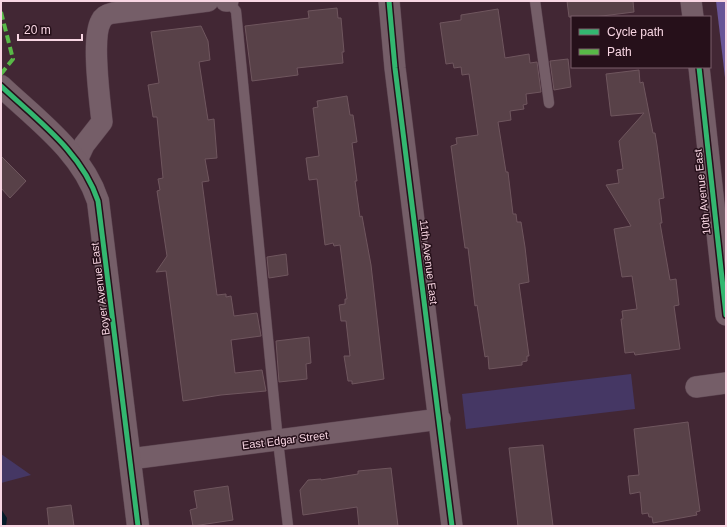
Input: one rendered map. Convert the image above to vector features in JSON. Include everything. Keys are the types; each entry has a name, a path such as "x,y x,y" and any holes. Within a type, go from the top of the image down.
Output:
{"street":[{"path":"77,160 84,145 102,122 96,50 100,21 106,15 113,13 208,1"},
{"name":"11th Avenue East","path":"389,1 394,68 440,420 452,526"},
{"path":"691,1 693,16"},
{"name":"10th Avenue East","path":"699,68 726,315"},
{"name":"Boyer Avenue East","path":"1,86 68,149 77,160 92,184 100,212 138,526"},
{"path":"696,387 726,383"},
{"name":"East Edgar Street","path":"130,459 440,420"}],"lane":[{"path":"227,1 236,11 278,441 288,526"},
{"path":"535,1 549,103"}],"shaded area":[{"path":"716,1 726,1 726,86"},
{"path":"631,374 635,409 466,429 462,394"},
{"path":"1,454 31,475 1,483"}],"water":[{"path":"1,509 7,518 6,526 1,526"}],"building":[{"path":"567,1 633,1 634,12 602,16 569,17"},
{"path":"337,8 338,18 341,18 344,52 342,52 343,63 297,68 298,75 252,81 245,26 309,18 308,11"},
{"path":"498,9 505,58 529,54 530,63 537,62 541,92 526,94 527,104 523,105 524,109 510,111 511,120 498,122 506,172 508,172 513,214 516,214 517,222 521,222 525,247 529,282 519,284 529,356 527,356 527,361 522,362 522,365 489,369 488,356 485,357 477,305 475,306 468,248 465,248 451,146 457,144 456,138 478,135 469,74 462,75 461,67 454,68 453,63 446,64 440,23 461,20 461,15"},
{"path":"201,26 208,41 210,60 199,62 208,120 214,119 217,158 205,159 209,181 202,182 217,295 226,294 226,297 231,296 234,316 257,313 261,336 231,340 235,373 262,370 266,391 221,395 183,401 166,271 156,272 167,256 157,191 160,190 158,179 163,178 157,117 153,117 148,85 159,83 151,32"},
{"path":"568,59 571,87 554,90 550,61"},
{"path":"639,70 640,83 643,82 653,133 655,133 657,145 664,198 659,199 662,223 660,223 670,280 676,279 679,305 674,306 680,349 635,355 634,352 625,353 621,319 623,319 622,311 637,309 632,276 622,277 614,229 631,226 606,185 619,183 617,170 623,169 619,141 644,113 611,116 606,74"},
{"path":"347,96 350,115 353,115 357,142 352,143 357,181 355,181 360,217 362,216 371,265 384,379 352,384 352,381 348,381 344,356 350,356 346,321 341,321 339,305 345,304 345,299 347,299 340,245 334,246 333,243 325,245 317,179 309,180 306,158 319,156 313,108 318,107 317,101"},
{"path":"1,156 26,181 10,198 1,188"},
{"path":"286,254 288,275 269,278 267,257"},
{"path":"309,337 311,363 306,364 307,379 279,382 276,341"},
{"path":"688,422 700,511 696,512 697,515 653,523 652,517 649,517 648,513 642,514 640,492 630,494 628,476 639,475 634,429"},
{"path":"543,445 553,526 518,526 509,448"},
{"path":"391,468 398,526 359,526 357,507 303,515 300,490 308,480 321,480 358,474 358,471"},
{"path":"228,486 233,520 193,526 190,510 197,508 194,491"},
{"path":"71,505 74,526 49,526 47,508"}],"marked path":[{"path":"1,12 13,59 1,74"}],"cycle path":[{"path":"389,1 395,68 452,526"},
{"path":"699,68 726,315"},
{"path":"1,86 43,124 70,152 91,183 98,201 138,526"}]}
